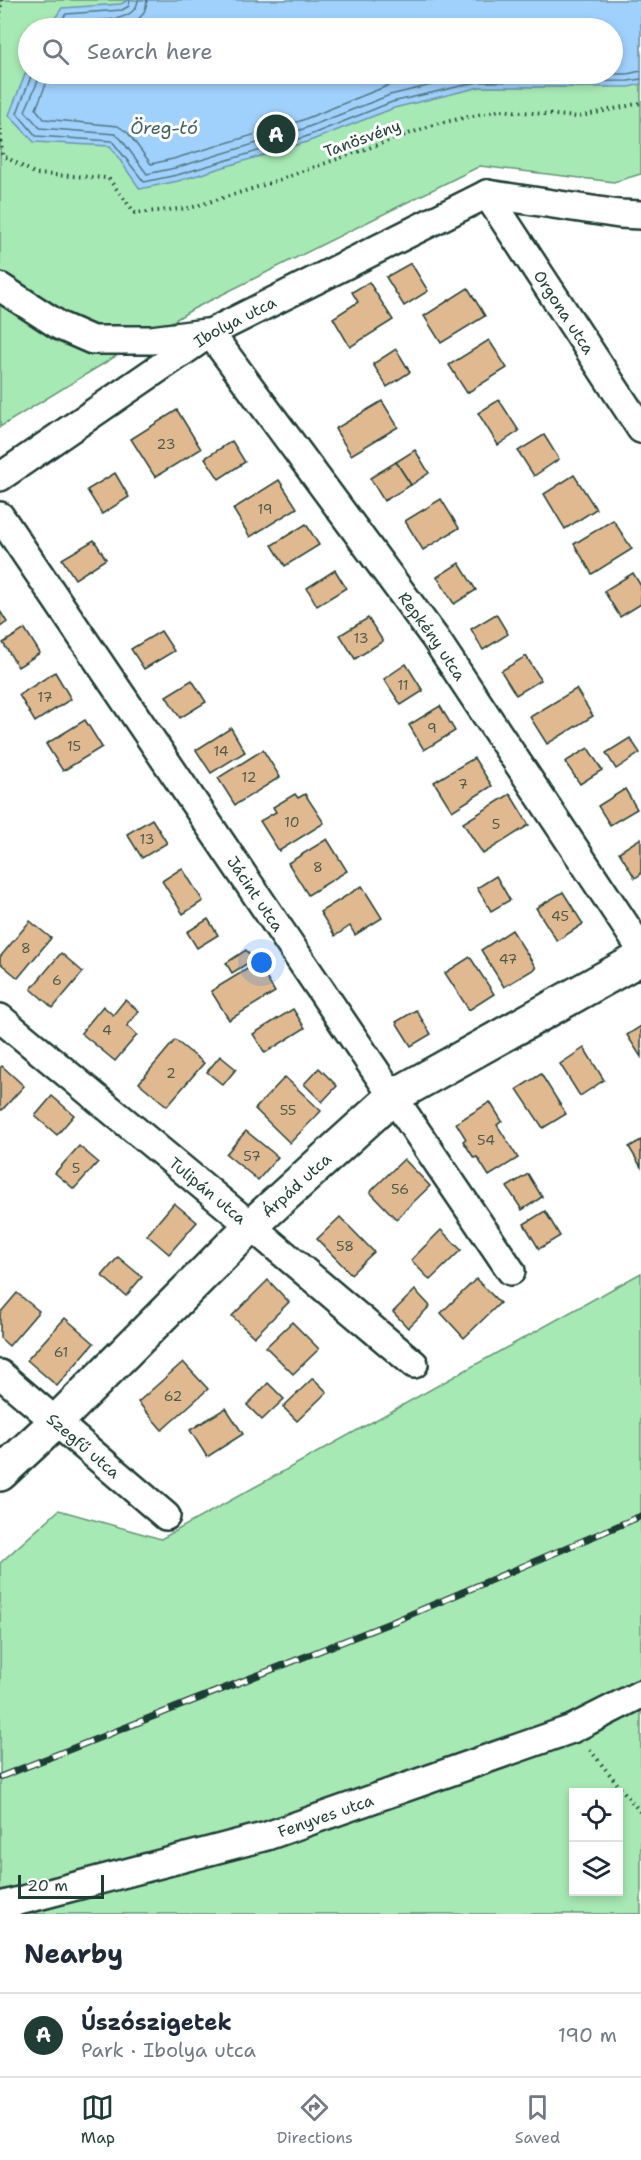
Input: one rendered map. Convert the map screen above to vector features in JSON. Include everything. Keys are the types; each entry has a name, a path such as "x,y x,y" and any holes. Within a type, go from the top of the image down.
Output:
{"street":[{"path":"487,194 619,214 641,214"},
{"name":"Ibolya utca","path":"0,477 210,333 487,194"},
{"name":"Orgona utca","path":"487,194 641,429"},
{"path":"0,287 60,326 92,340 151,340 210,333"},
{"name":"Repkény utca","path":"210,333 435,638 641,949"},
{"name":"Jácint utca","path":"0,516 511,1271"},
{"name":"Árpád utca","path":"0,1474 57,1421 251,1226 394,1096 641,958"},
{"name":"Tulipán utca","path":"0,1018 414,1364"},
{"name":"Szegfű utca","path":"0,1374 165,1516"},
{"name":"Fenyves utca","path":"0,1906 267,1836 573,1729 641,1694"}],"path":[{"path":"0,19 1,0"},
{"name":"Tanösvény","path":"0,123 1,155 36,174 108,178 135,213 190,208 261,186 436,124 500,110 577,117 641,104"},
{"path":"573,1729 641,1813"}],"green space":[{"path":"0,0 641,0 641,174 614,182 480,166 193,309 0,427"},
{"path":"641,1273 641,1914 0,1914 0,1563 59,1510 161,1539"}],"water":[{"name":"Öreg-tó","path":"128,0 641,0 641,84 629,87 480,87 394,108 307,142 178,181 140,189 110,146 34,142 9,115 21,84 623,84 623,18 55,18 62,8 121,4"}],"building":[{"path":"411,263 428,291 404,306 386,277"},
{"path":"369,282 393,320 350,347 333,318 358,302 352,292"},
{"path":"468,288 485,316 441,343 424,316"},
{"path":"489,340 507,368 467,393 449,365"},
{"path":"396,349 410,372 387,387 373,364"},
{"path":"499,400 519,431 498,445 478,413"},
{"path":"382,401 398,427 351,455 335,429"},
{"path":"177,410 201,449 155,477 131,439"},
{"path":"544,435 559,459 534,476 518,451"},
{"path":"232,441 245,462 219,479 205,458"},
{"path":"415,450 429,473 411,485 396,462"},
{"path":"396,462 411,485 384,501 370,478"},
{"path":"115,473 129,497 102,514 87,490"},
{"path":"574,475 596,509 565,529 544,494"},
{"path":"279,480 297,508 250,537 233,509"},
{"path":"441,499 459,528 423,550 405,521"},
{"path":"613,520 632,549 592,574 574,544"},
{"path":"306,524 319,545 285,566 272,545"},
{"path":"94,540 106,559 75,579 62,559"},
{"path":"459,563 476,590 454,604 437,577"},
{"path":"335,570 346,588 317,606 307,588"},
{"path":"633,573 641,586 641,604 620,617 604,591"},
{"path":"0,611 7,622 0,627"},
{"path":"496,614 508,634 483,650 471,629"},
{"path":"368,618 383,641 355,659 340,635"},
{"path":"25,629 40,653 18,667 3,643"},
{"path":"161,631 174,651 144,669 131,649"},
{"path":"526,656 541,680 516,695 501,671"},
{"path":"406,664 423,691 401,705 384,679"},
{"path":"55,672 71,699 35,722 19,695"},
{"path":"192,680 206,702 180,718 166,696"},
{"path":"576,689 593,716 547,744 530,717"},
{"path":"440,706 455,731 424,750 409,725"},
{"path":"85,720 102,747 63,771 46,744"},
{"path":"231,728 245,752 211,773 196,750"},
{"path":"630,738 640,753 616,769 606,753"},
{"path":"588,748 602,770 580,784 565,762"},
{"path":"263,750 280,777 235,805 218,778"},
{"path":"474,758 492,786 452,811 434,782"},
{"path":"625,789 637,809 610,825 598,806"},
{"path":"295,794 298,798 305,794 324,823 279,851 260,821 276,812 273,807"},
{"path":"510,794 529,825 483,854 463,823"},
{"path":"152,819 167,843 142,858 127,834"},
{"path":"641,838 641,874 635,878 619,852"},
{"path":"327,839 347,871 308,895 288,863"},
{"path":"182,868 203,901 183,914 162,881"},
{"path":"496,876 510,900 491,911 477,888"},
{"path":"362,886 382,918 355,935 350,926 335,936 320,912"},
{"path":"563,892 583,924 557,941 536,908"},
{"path":"208,919 218,935 197,948 187,932"},
{"path":"30,921 51,938 18,978 0,963 0,957"},
{"path":"512,930 536,968 504,987 481,950"},
{"path":"246,950 253,960 232,973 226,963"},
{"path":"61,953 83,972 53,1008 31,989"},
{"path":"470,957 494,994 469,1010 445,973"},
{"path":"257,963 275,992 229,1020 211,991"},
{"path":"125,1000 139,1011 127,1026 137,1035 115,1061 81,1033 103,1006 113,1015"},
{"path":"293,1009 305,1028 265,1053 253,1034"},
{"path":"416,1010 431,1034 411,1046 396,1022"},
{"path":"641,1026 641,1057 627,1035"},
{"path":"175,1040 204,1063 167,1106 139,1083"},
{"path":"584,1048 604,1080 580,1096 560,1064"},
{"path":"220,1056 236,1069 223,1085 207,1072"},
{"path":"2,1066 24,1086 2,1110 0,1109 0,1068"},
{"path":"319,1068 337,1086 322,1102 304,1084"},
{"path":"541,1074 566,1114 543,1128 517,1089"},
{"path":"285,1077 321,1111 290,1143 255,1109"},
{"path":"52,1096 74,1115 57,1135 35,1116"},
{"path":"490,1102 502,1121 497,1125 518,1158 489,1176 463,1141 466,1139 456,1123"},
{"path":"246,1131 278,1157 258,1180 226,1154"},
{"path":"641,1140 641,1167 629,1147"},
{"path":"79,1146 98,1162 74,1189 55,1173"},
{"path":"404,1159 430,1186 396,1219 370,1192"},
{"path":"528,1174 542,1197 522,1210 507,1187"},
{"path":"174,1203 197,1222 169,1254 147,1235"},
{"path":"545,1211 560,1236 539,1249 524,1224"},
{"path":"340,1217 374,1252 351,1274 317,1239"},
{"path":"441,1230 461,1250 430,1280 411,1260"},
{"path":"118,1257 142,1277 126,1296 102,1276"},
{"path":"476,1279 500,1303 464,1338 441,1313"},
{"path":"268,1280 289,1302 254,1337 232,1316"},
{"path":"415,1290 430,1306 408,1328 393,1312"},
{"path":"17,1293 39,1311 9,1346 0,1338 0,1313"},
{"path":"65,1318 94,1343 57,1386 27,1360"},
{"path":"292,1322 319,1349 293,1374 266,1347"},
{"path":"183,1362 208,1389 162,1430 138,1402"},
{"path":"313,1378 327,1392 297,1421 283,1407"},
{"path":"268,1383 284,1399 262,1420 247,1405"},
{"path":"226,1408 243,1434 207,1457 190,1430"}],"railway":[{"path":"0,1777 395,1621 641,1516"}],"place":[{"name":"Úszószigetek","path":"276,134"}]}
